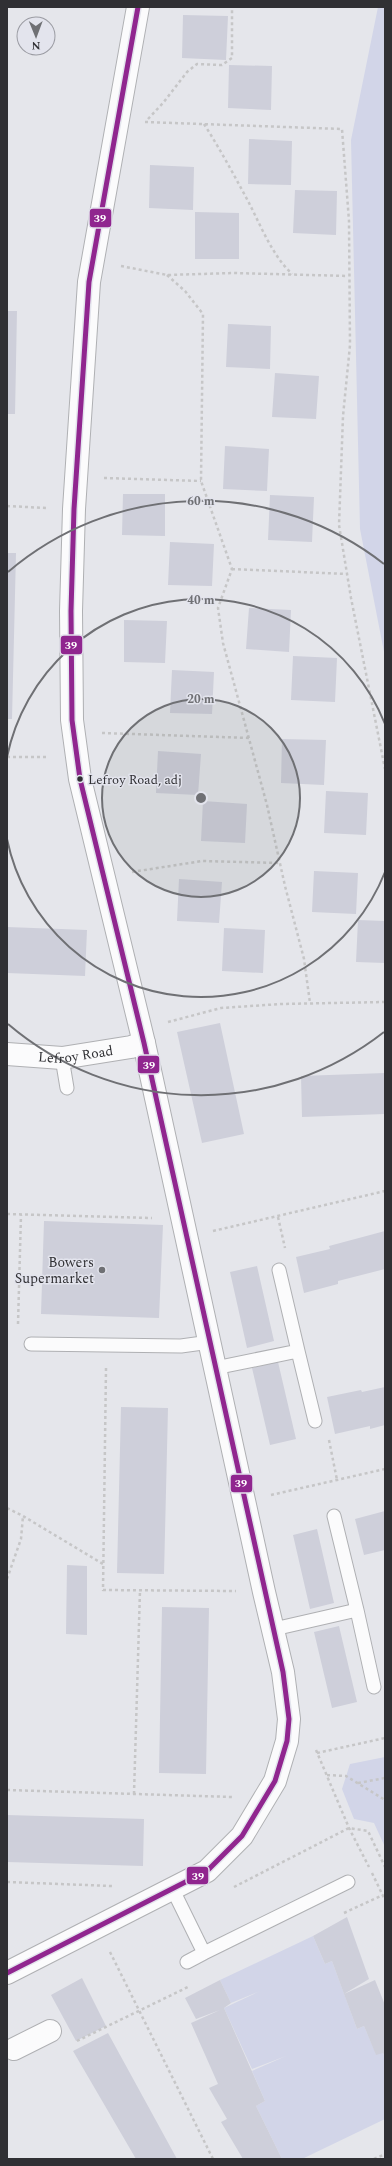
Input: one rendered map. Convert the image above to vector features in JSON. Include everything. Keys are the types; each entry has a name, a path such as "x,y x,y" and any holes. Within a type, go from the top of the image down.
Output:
{"street":[{"path":"7,1973 97,1928 207,1870 242,1836 275,1781 287,1741 289,1719 283,1672 274,1629 264,1592 188,1237 76,757 73,735 71,611 74,509 89,282 138,7"},
{"name":"Lefroy Road","path":"7,1054 62,1058 131,1047 142,1036"},
{"path":"9,2045 50,2031"}],"lane":[{"path":"62,1058 67,1088"},
{"path":"279,1270 315,1421"},
{"path":"31,1344 181,1346 210,1342"},
{"path":"215,1368 298,1350"},
{"path":"334,1516 374,1687"},
{"path":"274,1629 357,1610"},
{"path":"187,1962 348,1882"},
{"path":"172,1888 204,1953"}],"path":[{"path":"145,122 197,64 222,65 232,58 232,7"},
{"path":"118,122 342,129 349,221 348,276 350,345 343,416 339,524 347,574 385,769"},
{"path":"204,124 226,160 270,243 284,266 293,275"},
{"path":"93,262 167,275 348,276"},
{"path":"167,275 185,291 203,314 202,481 232,569 218,608 230,671 250,738 304,959 310,1003"},
{"path":"76,477 202,481"},
{"path":"7,506 74,509"},
{"path":"232,569 347,574"},
{"path":"73,735 118,732 250,738"},
{"path":"7,757 76,757"},
{"path":"104,878 149,868 202,861 280,863"},
{"path":"142,1036 221,1008 310,1003 385,1002"},
{"path":"188,1237 385,1191"},
{"path":"7,1214 165,1218 182,1214"},
{"path":"21,1215 18,1343 31,1344"},
{"path":"107,1346 103,1590 264,1592"},
{"path":"315,1421 327,1431 337,1480"},
{"path":"245,1501 385,1469"},
{"path":"7,1508 103,1564"},
{"path":"7,1579 21,1539 23,1516"},
{"path":"134,1794 140,1590"},
{"path":"385,1738 317,1753 349,1828 385,1900"},
{"path":"327,1775 346,1776 385,1800"},
{"path":"358,1784 385,1778"},
{"path":"7,1790 265,1798"},
{"path":"232,1888 349,1828 368,1831 385,1867"},
{"path":"7,1882 117,1886"},
{"path":"97,1928 213,2159"},
{"path":"374,2159 385,2154"}],"shaded area":[{"path":"378,7 385,7 385,657 360,529 351,140"},
{"path":"385,1757 385,1847 374,1823 354,1819 342,1789 350,1764"},
{"path":"313,1936 325,1964 332,1961 357,2029 364,2026 376,2054 382,2051 385,2058 385,2119 302,2159 282,2159 256,2106 265,2101 252,2071 286,2056 252,2069 224,2008 260,1991 231,2003 220,1980"}],"building":[{"path":"183,15 228,16 226,60 182,58"},
{"path":"229,65 272,66 271,110 228,108"},
{"path":"249,139 292,141 291,185 248,184"},
{"path":"150,165 194,167 193,210 149,208"},
{"path":"295,190 337,191 336,235 293,233"},
{"path":"195,212 239,213 239,259 195,259"},
{"path":"7,311 17,311 15,414 7,414"},
{"path":"228,324 271,326 270,369 226,367"},
{"path":"275,373 319,376 316,419 272,417"},
{"path":"225,446 269,449 267,491 223,489"},
{"path":"123,494 165,494 165,536 122,535"},
{"path":"270,495 314,497 312,542 268,540"},
{"path":"170,542 214,544 212,586 168,585"},
{"path":"7,553 16,553 12,719 7,719"},
{"path":"249,608 291,610 289,652 246,649"},
{"path":"124,620 167,621 165,663 124,662"},
{"path":"293,656 337,658 335,702 291,700"},
{"path":"172,670 214,672 212,714 170,713"},
{"path":"282,739 326,740 324,785 281,783"},
{"path":"158,751 201,754 198,795 156,793"},
{"path":"326,791 368,793 366,835 324,833"},
{"path":"203,801 247,804 245,843 201,841"},
{"path":"314,871 358,873 356,914 312,912"},
{"path":"179,879 222,882 219,923 177,921"},
{"path":"358,920 385,921 385,963 356,962"},
{"path":"7,927 87,930 85,976 7,973"},
{"path":"224,928 265,930 263,973 222,971"},
{"path":"220,1023 244,1134 202,1143 177,1032"},
{"path":"385,1073 385,1114 302,1117 301,1076"},
{"name":"Bowers Supermarket","path":"44,1221 163,1225 159,1318 41,1314"},
{"path":"385,1231 385,1269 338,1281 338,1284 304,1293 296,1257 330,1249 329,1246"},
{"path":"257,1266 274,1341 247,1348 230,1272"},
{"path":"278,1362 296,1439 270,1445 252,1368"},
{"path":"385,1387 385,1425 370,1429 370,1426 335,1434 327,1397"},
{"path":"121,1407 168,1408 164,1574 117,1573"},
{"path":"385,1511 385,1550 364,1555 355,1519"},
{"path":"317,1529 334,1603 310,1609 293,1535"},
{"path":"67,1565 87,1566 87,1635 66,1634"},
{"path":"162,1607 209,1608 206,1774 159,1773"},
{"path":"339,1626 357,1702 332,1708 314,1632"},
{"path":"7,1815 144,1819 143,1866 7,1862"},
{"path":"347,1917 369,1979 344,1994 332,1961 325,1964 313,1936"},
{"path":"82,1978 106,2026 76,2041 51,1995"},
{"path":"220,1980 231,2003 224,2008 265,2101 256,2106 282,2159 243,2159 221,2122 227,2119 209,2088 218,2084 191,2023 220,2010 196,2019 185,1998"},
{"path":"375,1980 385,2005 385,2058 383,2053 376,2055 364,2026 357,2029 344,1994"},
{"path":"108,2033 177,2159 136,2159 73,2051"}],"transit line":[{"name":"39","path":"7,1973 207,1871 242,1836 275,1781 287,1741 289,1719 283,1672 144,1043 80,779 72,720 71,611 74,509 89,282 138,7"}],"place":[{"name":"Lefroy Road, adj","path":"80,779"},
{"name":"Bowers Supermarket","path":"102,1270"}]}
